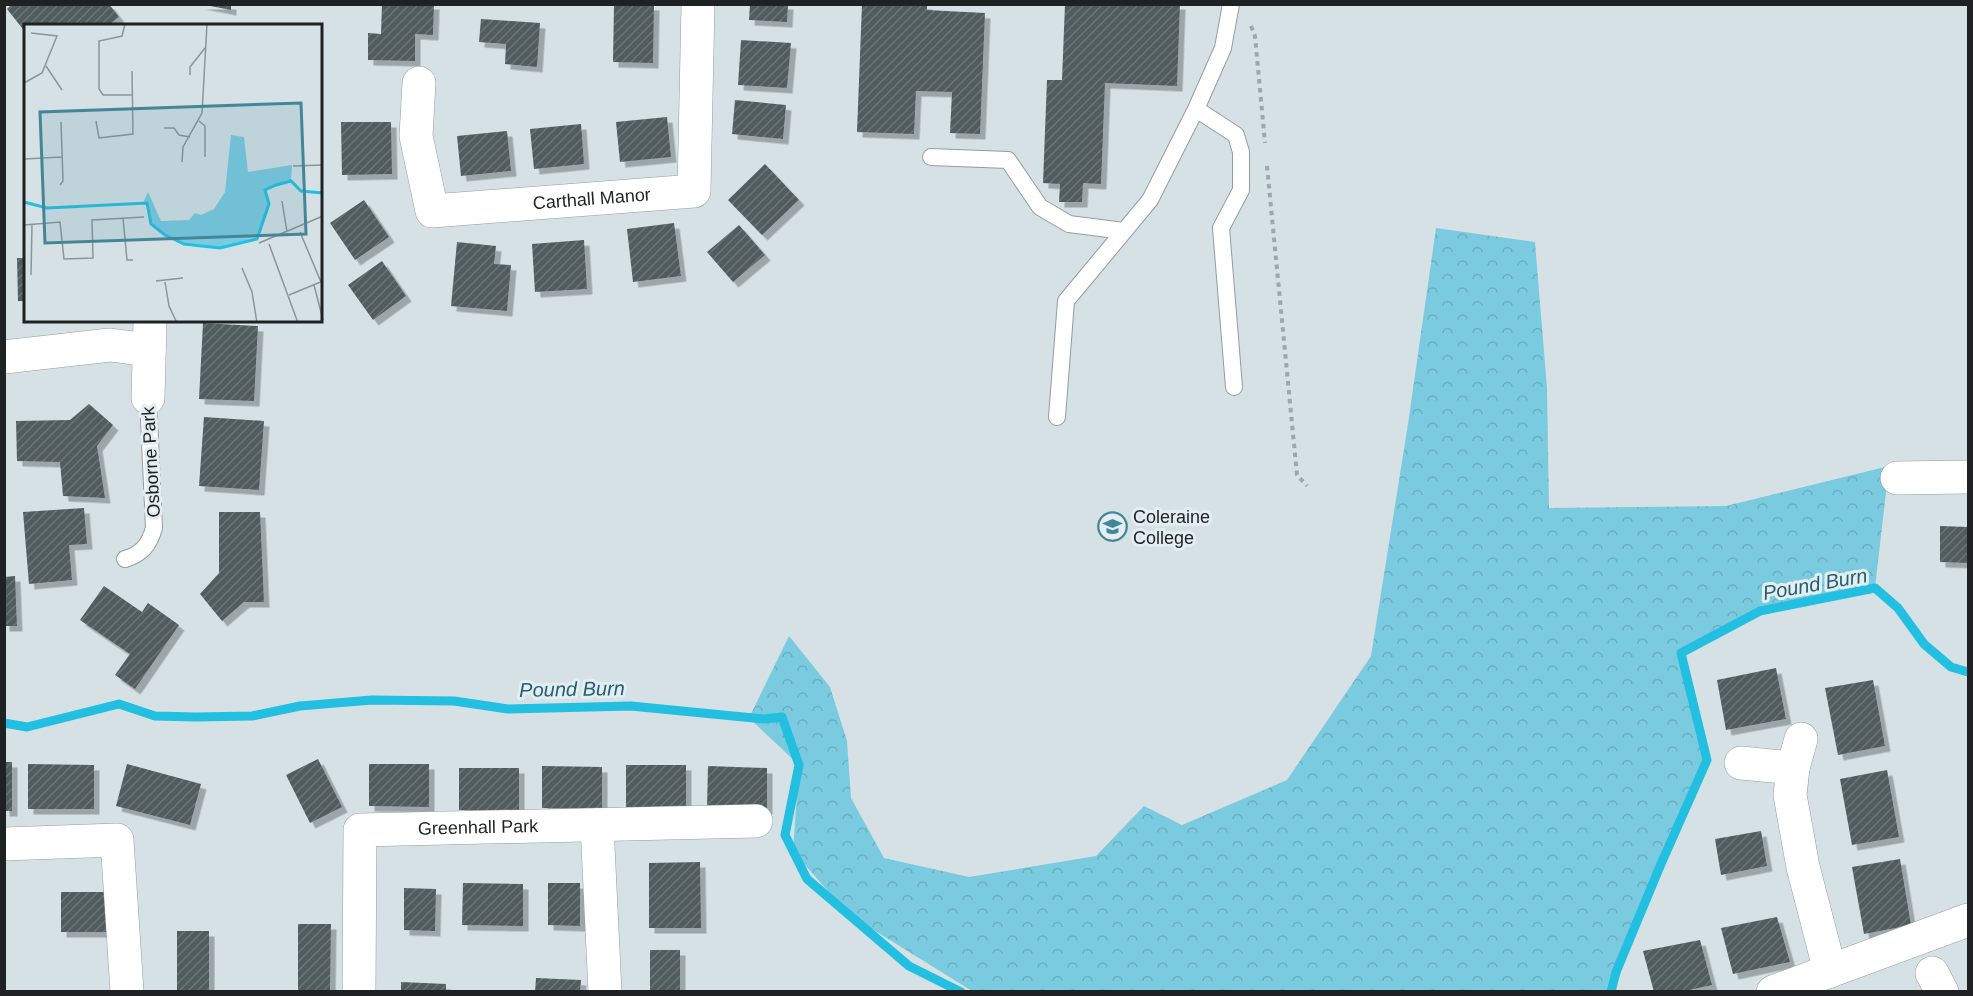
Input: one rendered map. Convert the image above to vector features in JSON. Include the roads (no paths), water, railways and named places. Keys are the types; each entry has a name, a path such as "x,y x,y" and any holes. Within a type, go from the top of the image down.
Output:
{"street":[{"name":"Carthall Manor","path":"419,83 416,136 432,211 694,191 698,4"},
{"name":"Osborne Park","path":"4,357 110,345 149,335 148,398"},
{"path":"1897,478 1968,477"},
{"path":"1741,763 1797,753 1790,795 1803,867 1830,971"},
{"name":"Greenhall Park","path":"359,992 360,830 756,821"},
{"path":"597,825 605,992"},
{"path":"4,844 117,840 128,992"},
{"path":"1773,992 1968,920"}],"lane":[{"path":"1057,417 1066,301 1150,200 1196,109 1223,48 1229,12"},
{"path":"1196,109 1236,135 1241,152 1241,190 1221,228 1234,387"},
{"path":"931,157 1008,160 1040,207 1069,224 1124,231"},
{"name":"Osborne Park","path":"125,560 145,549 154,528 148,398"}],"waterway":[{"name":"Pound Burn","path":"1611,992 1616,972 1707,760 1681,653 1760,611 1875,588 1898,608 1924,644 1951,667 1968,672"},
{"name":"Pound Burn","path":"4,723 27,727 119,704 155,716 196,717 252,716 300,706 372,700 454,701 508,709 631,706 764,719 782,717 799,765 785,835 807,879 909,966 961,992"}],"place":[{"name":"Coleraine College","path":"1112,527"}]}
